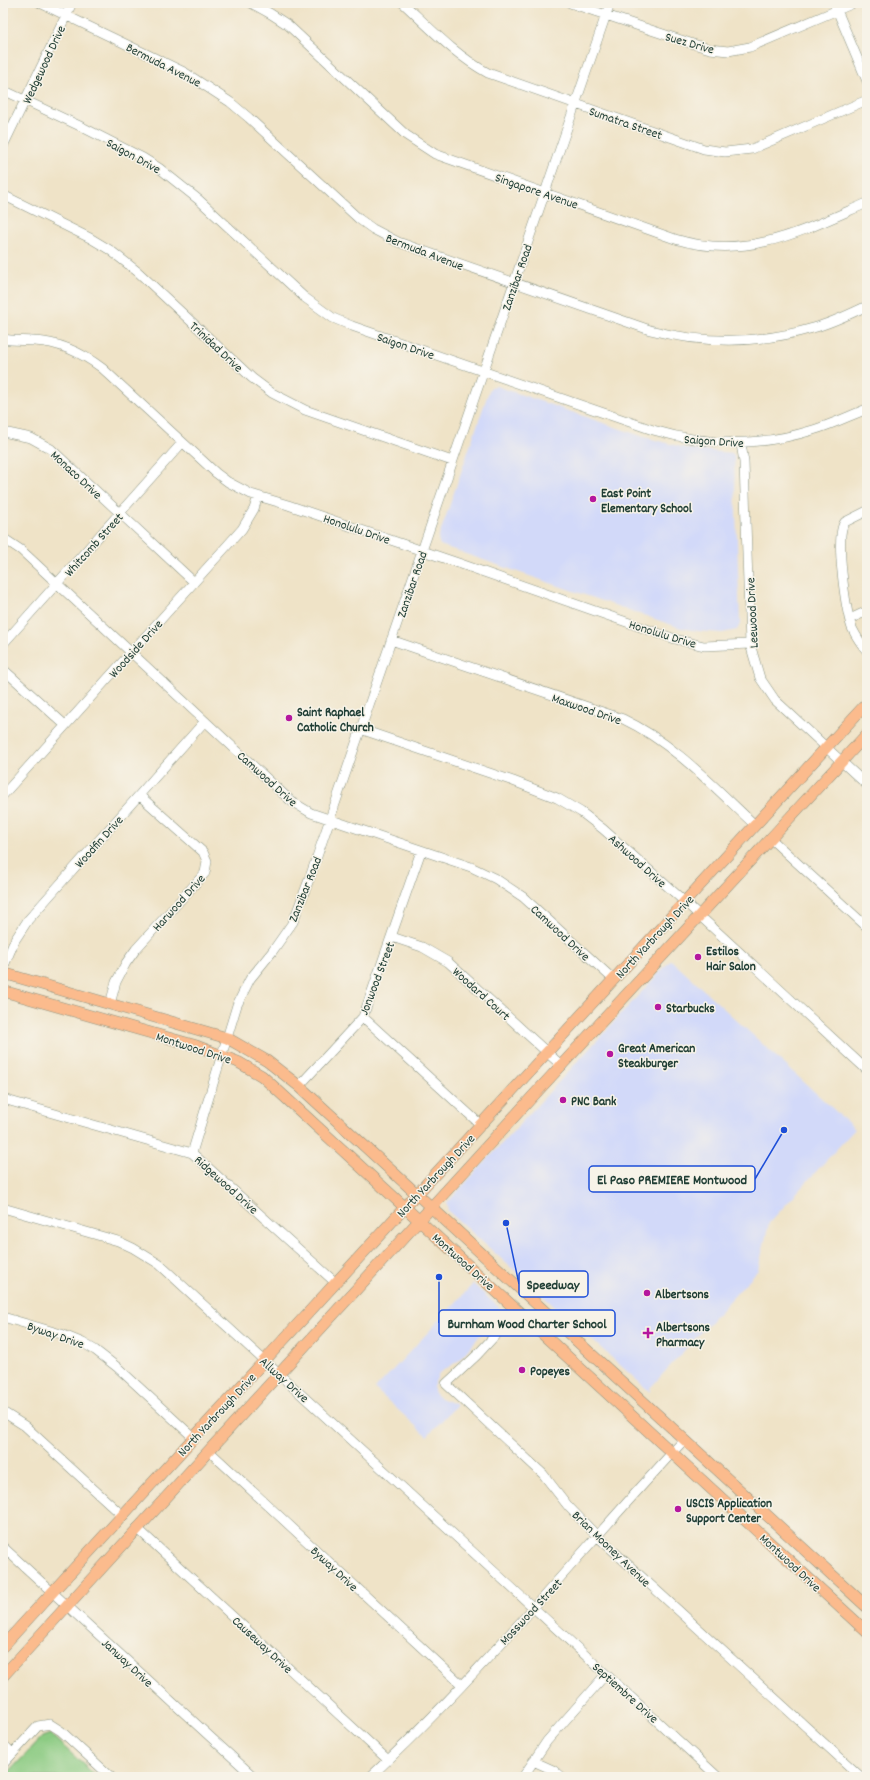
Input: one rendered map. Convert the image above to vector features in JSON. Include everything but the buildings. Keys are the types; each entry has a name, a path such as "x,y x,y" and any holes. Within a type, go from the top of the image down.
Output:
{"main road":[{"name":"North Yarbrough Drive","path":"3,1646 867,703"},
{"name":"North Yarbrough Drive","path":"3,1676 430,1208 867,734"},
{"name":"Montwood Drive","path":"3,973 227,1038 268,1061 299,1086 416,1196 867,1607"},
{"name":"Montwood Drive","path":"3,991 222,1054 262,1076 672,1453 865,1628"}],"street":[{"name":"Bermuda Avenue","path":"40,3 184,72 230,102 353,214 373,229 398,242 514,284 650,330 674,336 713,340 756,339 791,334 815,328 867,306"},
{"name":"Wedgewood Drive","path":"3,146 72,3"},
{"name":"Singapore Avenue","path":"251,3 293,29 406,135 424,148 447,159 691,244 718,247 753,245 790,236 867,203"},
{"name":"Sumatra Street","path":"403,3 455,50 479,68 499,77 698,146 725,152 746,150 766,144 867,100"},
{"name":"Suez Drive","path":"570,3 690,43 710,49 728,51 750,47 835,7 854,3"},
{"name":"Zanzibar Road","path":"192,1153 237,1005 245,988 279,944 293,922 331,818 360,729 546,193 610,3"},
{"path":"835,7 867,81"},
{"name":"Saigon Drive","path":"3,90 142,158 171,176 304,297 333,318 352,326 670,435 693,440 741,444 769,440 811,431 867,409"},
{"name":"Trinidad Drive","path":"3,195 90,238 110,250 138,272 252,378 272,393 305,410 452,461"},
{"name":"Honolulu Drive","path":"3,339 49,342 80,353 102,368 182,443 228,482 240,489 258,496 288,504 675,639 704,646 750,644"},
{"name":"Monaco Drive","path":"3,432 20,434 51,449 194,582"},
{"name":"Whitcomb Street","path":"3,644 182,443"},
{"name":"Leewood Drive","path":"741,444 744,462 750,644 760,678 769,692 798,723 867,785"},
{"name":"Woodside Drive","path":"3,795 242,529 254,509 258,496"},
{"path":"867,512 845,522 841,530 844,588 850,618 855,634 867,651"},
{"name":"Camwood Drive","path":"3,538 21,550 291,801 311,812 471,867 496,879 533,905 613,979"},
{"path":"850,618 867,611"},
{"name":"Maxwood Drive","path":"391,640 623,719 641,728 660,740 755,824"},
{"path":"3,669 65,725"},
{"name":"Woodfin Drive","path":"3,968 15,940 28,920 205,721"},
{"name":"Ashwood Drive","path":"360,729 513,781 566,802 591,819 685,902 867,1070"},
{"name":"Harwood Drive","path":"110,1004 116,982 126,963 136,949 205,873 207,864 203,852 139,795"},
{"path":"770,838 867,927"},
{"name":"Jonwood Street","path":"299,1086 363,1017 421,851"},
{"name":"Woodard Court","path":"392,937 422,947 448,962 562,1066"},
{"path":"363,1017 481,1124"},
{"name":"Ridgewood Drive","path":"3,1098 192,1153 336,1283"},
{"name":"Allway Drive","path":"3,1208 118,1241 148,1256 159,1264 534,1607"},
{"name":"Brian Mooney Avenue","path":"518,1311 477,1355 446,1384 543,1474 572,1511 598,1537 860,1777"},
{"name":"Byway Drive","path":"3,1317 61,1334 84,1343 117,1367 194,1438"},
{"path":"3,1412 26,1426 123,1516"},
{"name":"Mosswood Street","path":"370,1777 419,1731 598,1537 684,1440"},
{"name":"Byway Drive","path":"209,1451 461,1684"},
{"name":"Causeway Drive","path":"137,1528 388,1760"},
{"name":"Janway Drive","path":"3,1547 254,1777"},
{"name":"Septiembre Drive","path":"534,1607 718,1777"},
{"path":"523,1777 547,1741 606,1674"},
{"path":"3,1764 38,1726 50,1724 61,1731 111,1777"},
{"path":"3,1744 12,1753"},
{"path":"533,1760 553,1770 561,1777"}],"shaded area":[{"name":"East Point Elementary School","path":"496,386 644,437 689,449 732,453 734,456 740,624 737,630 722,633 681,628 440,545 438,539 489,391 491,387"},
{"path":"671,960 855,1129 769,1223 758,1270 650,1388 650,1392 448,1211 447,1203"},
{"path":"473,1284 502,1310 458,1361 439,1373 433,1387 435,1393 440,1398 457,1405 427,1436 375,1389"}],"green space":[{"path":"50,1734 97,1777 4,1777 42,1737"}],"place":[{"name":"East Point Elementary School","path":"593,499"},
{"name":"Saint Raphael Catholic Church","path":"289,718"},
{"name":"Estilos Hair Salon","path":"698,957"},
{"name":"Starbucks","path":"658,1007"},
{"name":"Great American Steakburger","path":"610,1054"},
{"name":"PNC Bank","path":"563,1100"},
{"name":"El Paso PREMIERE Montwood","path":"784,1130"},
{"name":"Speedway","path":"506,1223"},
{"name":"Burnham Wood Charter School","path":"439,1277"},
{"name":"Albertsons","path":"647,1293"},
{"name":"Albertsons Pharmacy","path":"648,1333"},
{"name":"Popeyes","path":"522,1370"},
{"name":"USCIS Application Support Center","path":"678,1509"}]}
